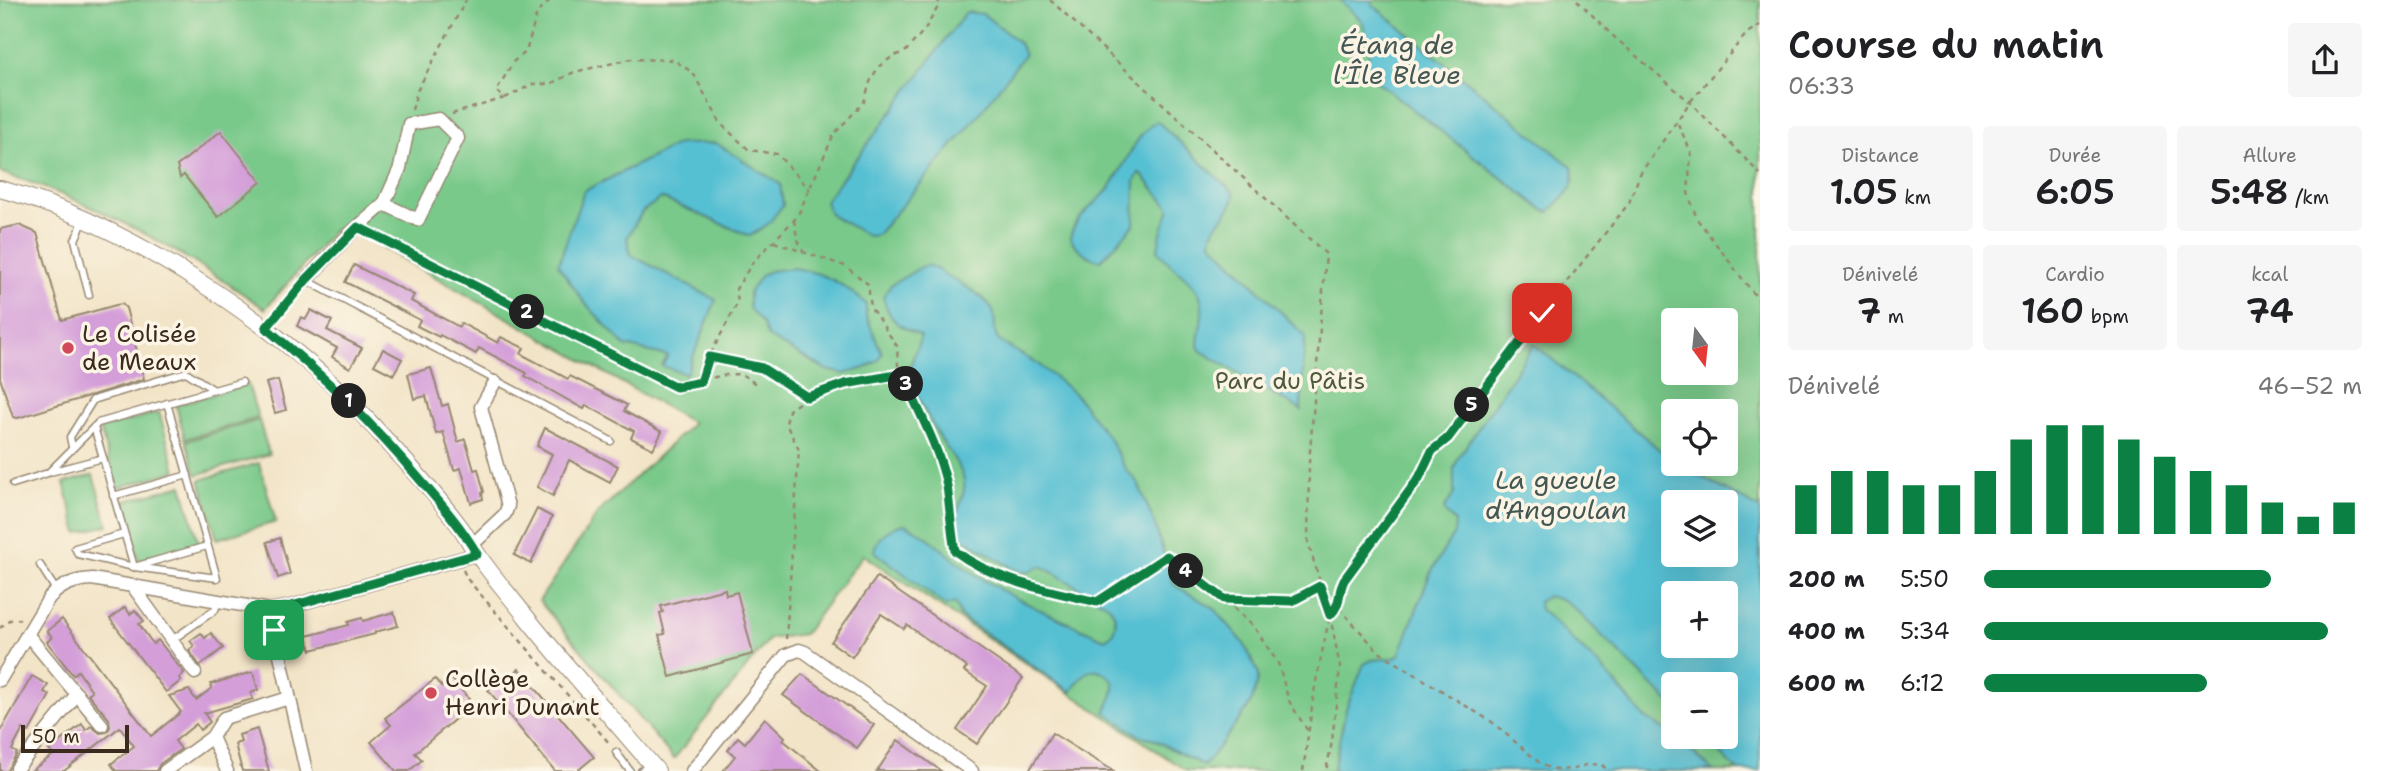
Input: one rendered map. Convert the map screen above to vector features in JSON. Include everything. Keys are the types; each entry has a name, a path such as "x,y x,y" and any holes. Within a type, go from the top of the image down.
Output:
{"street":[{"path":"306,280 384,204 400,168 409,124 439,119 458,138 418,220 384,204"},
{"path":"0,188 84,220 165,261 266,328 305,360 363,415 461,528 474,549 647,770"},
{"path":"0,680 56,590 85,579 270,610 288,607 474,549 508,506 495,445 481,407 495,382"},
{"path":"134,588 195,673"},
{"path":"270,610 306,771"},
{"path":"27,634 102,725"},
{"path":"692,771 786,655 799,650 972,771"},
{"path":"17,768 77,694"},
{"path":"165,771 212,737 224,718 289,698"},
{"path":"212,737 228,771"}],"lane":[{"path":"84,220 75,240 89,295"},
{"path":"266,328 306,280 611,441"},
{"path":"72,447 70,437 93,400 186,372 214,390"},
{"path":"48,472 98,423 242,382"},
{"path":"124,534 75,548 78,554 135,567 216,578 167,403"},
{"path":"94,427 135,567"},
{"path":"13,484 103,458"},
{"path":"113,496 188,475"},
{"path":"135,567 207,546"},
{"path":"40,565 56,590"},
{"path":"172,640 215,610 218,602"},
{"path":"616,752 630,771"}],"path":[{"path":"409,124 417,91 466,0"},
{"path":"505,98 496,91 514,61 526,52 537,12 550,0"},
{"path":"701,382 709,357 738,302 736,289 753,262 794,220 834,134 864,102 878,67 906,51 925,29 938,7 939,0"},
{"path":"1050,0 1326,254 1309,463 1308,542 1330,615 1340,667 1326,771"},
{"path":"1577,0 1613,36 1690,102 1760,174"},
{"path":"1304,771 1315,686 1330,615 1338,607 1344,580 1419,478 1432,451 1448,438 1499,368 1629,203 1640,174 1678,123 1690,102 1747,33 1760,25"},
{"path":"432,120 505,98 533,85 550,84 585,69 631,59 674,60 692,72 721,124 748,149 776,154 810,190"},
{"path":"1678,123 1692,152 1688,193 1698,219 1760,302"},
{"path":"794,220 797,238 804,252"},
{"path":"358,227 676,387 716,377 741,375 756,384"},
{"path":"774,242 845,266 868,284 871,307 897,346 898,365 932,442 946,484 955,551 972,564 1018,583 1097,602 1167,556 1224,599 1254,627 1278,663 1289,701 1309,733"},
{"path":"709,357 762,368 807,397"},
{"path":"786,655 799,450 786,424 789,410 807,397 845,384 902,374"},
{"path":"463,569 468,580 616,752"},
{"path":"1224,599 1292,601 1320,586"},
{"path":"1338,607 1380,652 1492,722 1542,765 1555,770 1574,769 1589,764 1602,765 1608,771"},
{"path":"0,628 9,620 37,617"}],"green space":[{"name":"Parc du Pâtis","path":"0,0 1760,0 1760,771 1187,771 863,555 804,634 769,639 674,759 539,601 598,513 693,423 361,235 336,228 265,309 202,267 138,230 36,184 0,172"},
{"path":"248,384 258,418 185,439 176,405"},
{"path":"159,412 176,471 117,488 100,429"},
{"path":"259,420 269,454 196,475 186,441"},
{"path":"259,463 276,522 217,539 200,480"},
{"path":"93,475 108,525 78,533 64,483"},
{"path":"182,485 199,544 139,561 122,502"}],"water":[{"name":"Étang de l'Île Bleue","path":"1340,0 1371,0 1373,5 1572,167 1573,181 1564,197 1549,212 1543,210 1375,80 1368,71 1370,47 1362,21"},
{"path":"966,12 983,14 1018,42 1025,54 976,118 877,235 868,236 830,214 825,201"},
{"path":"1157,121 1234,193 1233,201 1215,229 1211,242 1305,336 1301,410 1201,351 1198,346 1202,312 1200,297 1191,282 1158,250 1170,208 1142,175 1139,173 1135,181 1134,225 1101,260 1084,253 1070,238 1080,218 1113,183 1135,144"},
{"path":"716,143 780,184 783,205 768,224 750,236 661,198 642,212 627,238 631,255 716,300 686,374 662,366 668,356 625,346 585,303 558,265 584,191 678,144"},
{"path":"925,265 965,286 988,303 994,313 995,333 999,341 1038,364 1075,394 1109,438 1126,470 1138,483 1154,522 1174,585 1214,608 1243,642 1258,672 1258,681 1246,711 1204,766 1151,738 1140,736 1105,712 1114,689 1113,682 1106,674 1098,670 1089,671 1071,692 960,616 956,603 946,606 874,551 885,533 904,524 930,539 970,571 1036,608 1105,639 1115,628 1114,614 1108,605 1040,566 1027,573 1014,569 963,538 958,530 956,515 963,493 963,477 924,408 908,372 921,336 896,323 883,297 891,285"},
{"path":"794,268 833,280 866,304 866,316 882,353 878,361 844,374 827,370 768,337 762,323 749,308 749,293 761,275"},
{"name":"La gueule d'Angoulan","path":"1534,344 1661,451 1661,476 1700,476 1725,490 1661,490 1661,567 1738,567 1738,497 1760,509 1760,771 1738,771 1716,749 1738,749 1738,672 1661,672 1661,694 1574,608 1565,601 1547,596 1538,602 1540,609 1603,669 1644,717 1661,728 1661,749 1690,749 1713,771 1333,771 1346,709 1364,664 1372,660 1395,658 1400,653 1430,574 1454,533 1455,522 1444,509 1454,494 1454,468"}],"building":[{"path":"221,131 261,182 218,217 184,175 180,178 177,166"},
{"name":"Le Colisée de Meaux","path":"19,225 37,233 62,320 116,305 122,304 126,308 144,379 18,418 13,417 0,378 0,229"},
{"path":"354,265 414,295 411,301 459,327 461,323 498,343 501,337 524,348 521,354 568,379 570,376 627,405 624,411 662,432 653,449 631,438 634,431 586,405 584,409 525,376 527,373 479,348 476,354 417,326 420,320 345,282"},
{"path":"311,310 332,321 327,330 362,348 350,368 332,357 337,348 297,326 301,317 306,319"},
{"path":"383,349 402,359 393,375 374,365"},
{"path":"431,368 442,406 448,404 458,442 465,439 474,470 478,469 484,492 483,499 471,503 461,468 454,470 443,432 436,434 426,396 414,399 408,374"},
{"path":"278,380 286,410 275,413 266,383"},
{"path":"545,428 618,466 610,482 569,460 553,496 537,487 552,454 537,446"},
{"path":"537,509 552,517 531,564 514,555"},
{"path":"280,538 290,574 278,578 267,542"},
{"path":"877,577 1023,678 977,744 957,730 987,686 964,671 967,667 907,625 904,629 881,614 852,657 831,642"},
{"path":"725,589 726,595 737,592 753,654 670,677 659,635 665,634 661,606"},
{"path":"125,607 130,614 135,610 144,621 139,624 153,644 158,640 184,673 179,678 181,681 166,692 110,619"},
{"path":"394,612 398,626 311,650 307,636 349,625 348,622 362,618 363,621"},
{"path":"62,619 151,736 181,712 169,696 189,690 196,700 212,688 211,684 253,672 258,690 251,693 253,699 204,713 210,722 200,730 196,724 175,741 181,749 160,764 156,771 116,771 111,764 134,746 120,727 64,771 31,771 53,755 49,750 82,724 86,730 91,726 100,733 107,732 110,727 109,719 88,694 92,691 78,671 73,675 47,642 52,637 47,631"},
{"path":"201,633 205,638 211,633 223,648 200,666 189,650 194,646 190,641"},
{"path":"519,669 594,757 577,771 555,771 488,690"},
{"path":"802,674 874,725 857,748 783,695"},
{"path":"32,676 48,685 44,692 50,695 29,732 23,729 12,750 17,753 7,771 0,771 0,732"},
{"path":"435,679 442,687 452,679 469,699 464,703 468,708 415,753 422,760 409,771 396,771 371,742 391,725 385,718"},
{"path":"765,718 785,737 783,740 821,771 723,771 735,756 728,750 738,737 745,743"},
{"path":"257,729 269,771 242,771 235,744 241,742 239,735"},
{"path":"1052,733 1092,758 1114,771 1029,771"},
{"path":"898,740 941,771 877,771"}],"place":[{"name":"Le Colisée de Meaux","path":"68,348"},
{"name":"Collège Henri Dunant","path":"431,693"}],"route":[{"path":"274,630 270,610 477,554 461,528 363,415 305,360 266,328 306,280 358,227 676,387 701,382 709,357 762,368 807,397 845,384 902,374 932,442 946,484 955,551 972,564 1018,583 1097,602 1167,556 1224,599 1292,601 1320,586 1330,615 1338,607 1344,580 1419,478 1432,451 1448,438 1542,313"}]}
